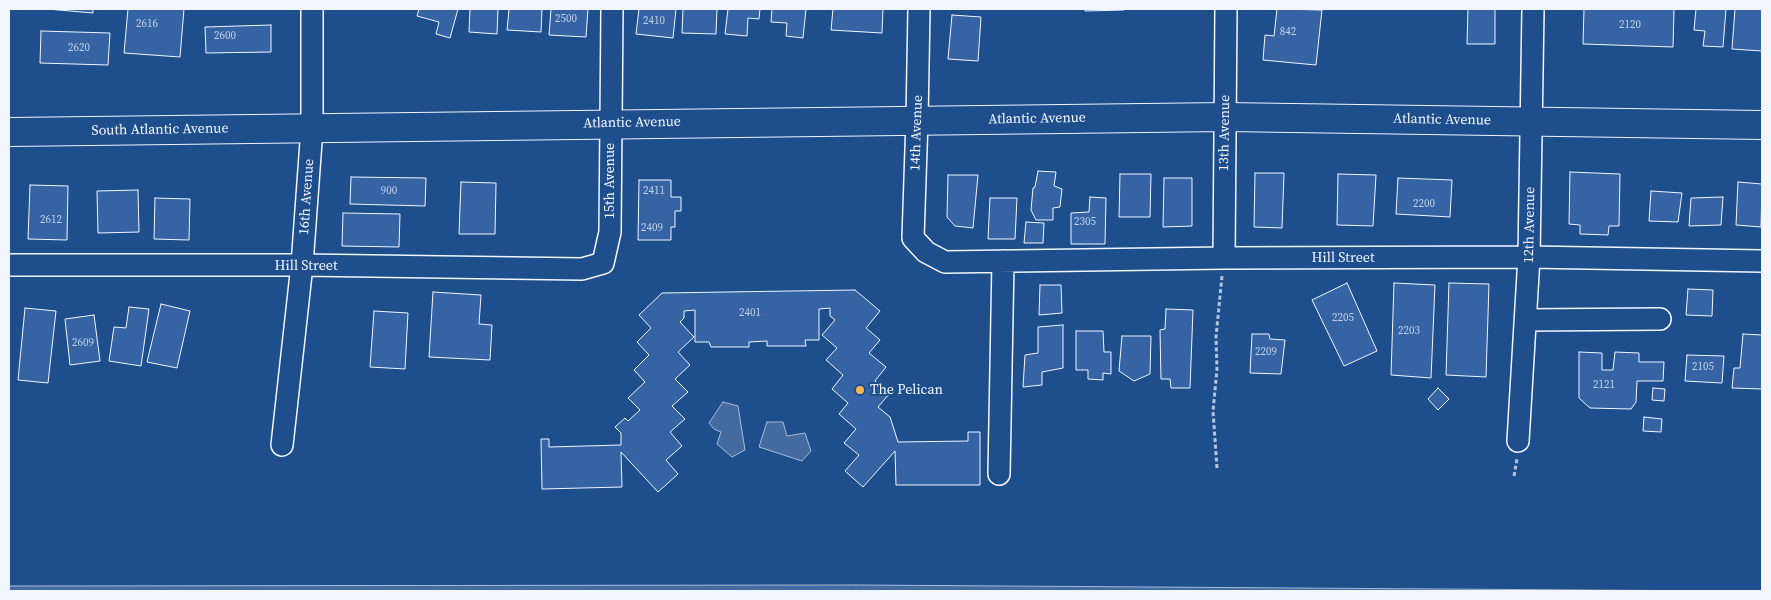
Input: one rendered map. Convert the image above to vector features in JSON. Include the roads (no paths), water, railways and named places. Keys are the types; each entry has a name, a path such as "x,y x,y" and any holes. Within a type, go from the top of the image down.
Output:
{"main road":[{"name":"Atlantic Avenue","path":"312,128 1224,116 1762,125"},
{"name":"South Atlantic Avenue","path":"9,132 312,128"}],"street":[{"name":"16th Avenue","path":"282,445 302,265 312,128 312,9"},
{"name":"15th Avenue","path":"603,263 610,232 612,9"},
{"name":"14th Avenue","path":"919,9 913,238 926,252"},
{"name":"13th Avenue","path":"1224,258 1226,9"},
{"name":"12th Avenue","path":"1518,441 1529,258 1534,9"},
{"name":"Hill Street","path":"926,252 945,262 1224,258 1529,258 1762,261"},
{"path":"999,474 1003,261"},
{"name":"Hill Street","path":"9,265 302,265 582,269 603,263"},
{"path":"1526,320 1660,319"}],"water":[{"path":"723,402 738,406 745,450 732,457 717,444 721,432 714,429 709,423"},
{"path":"767,422 783,422 787,436 805,433 811,451 802,461 759,447"},
{"path":"856,585 1729,591 9,591 9,586"}],"place":[{"name":"The Pelican","path":"860,390"}]}
